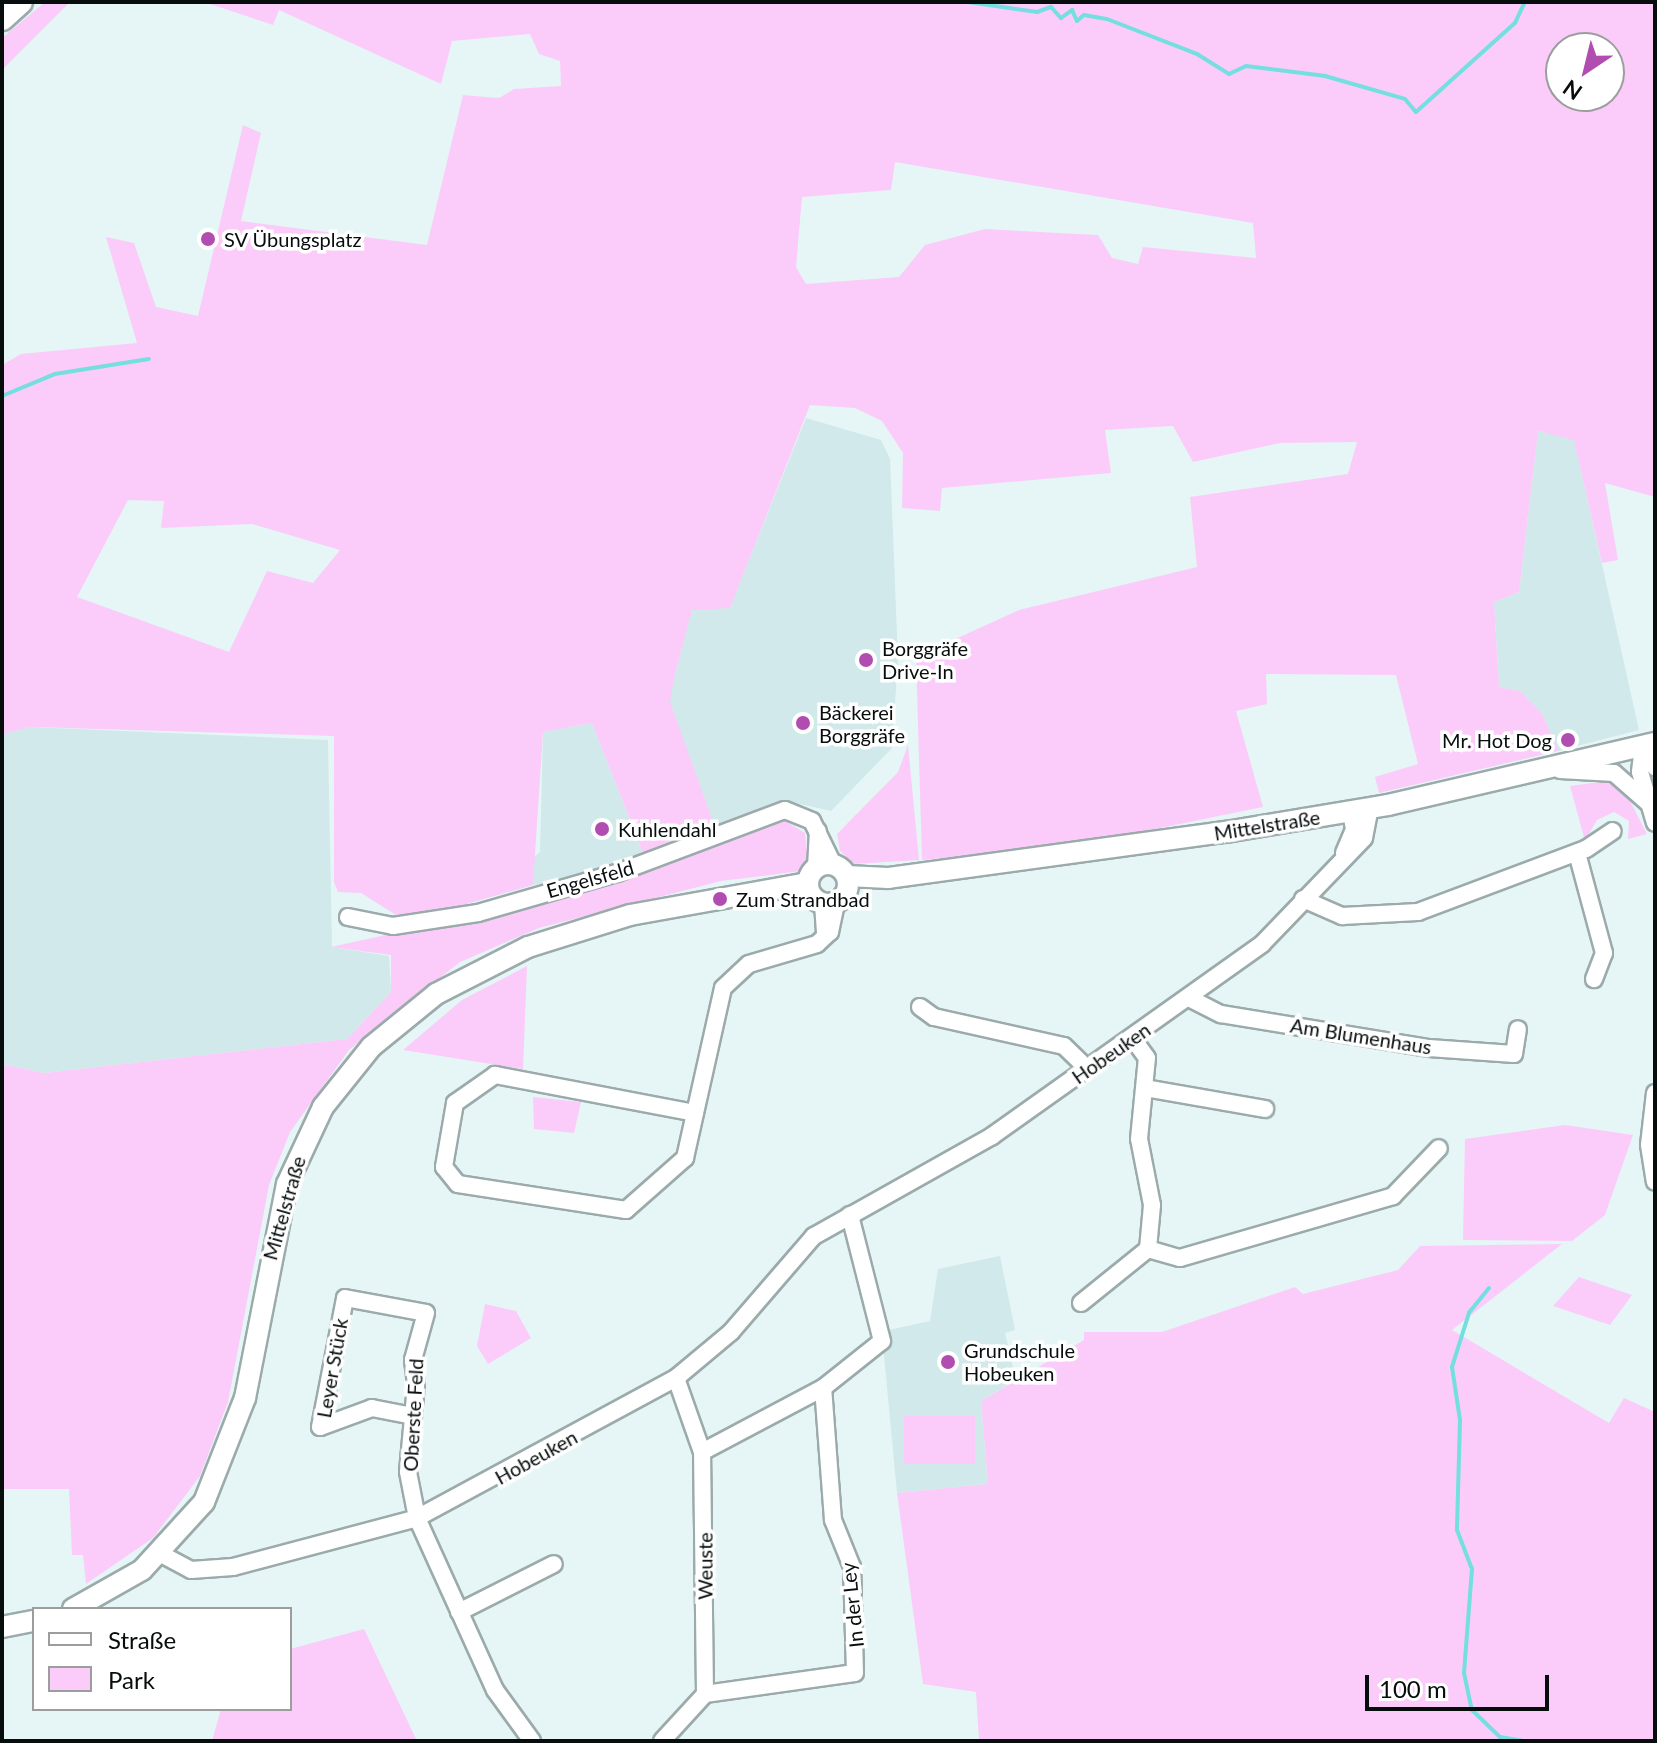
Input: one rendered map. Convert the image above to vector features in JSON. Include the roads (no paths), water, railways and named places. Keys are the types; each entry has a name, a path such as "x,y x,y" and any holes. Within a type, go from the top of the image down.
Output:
{"highway":[{"path":"2,18 20,2"}],"main road":[{"name":"Mittelstraße","path":"76,1607 161,1554 200,1509 222,1467 245,1398 277,1216 298,1157 323,1107 371,1047 436,994 528,947 630,915 1360,810 1649,745"},
{"path":"2,1627 32,1621"}],"street":[{"path":"1649,745 1655,767"},
{"path":"1649,745 1647,802 1655,823"},
{"path":"1551,769 1614,773 1647,802"},
{"name":"Engelsfeld","path":"348,917 393,926 478,913 593,881 785,810 804,815 818,831 828,886"},
{"name":"Hobeuken","path":"161,1554 191,1570 233,1567 417,1518 676,1378 731,1332 798,1249 850,1215 992,1136 1133,1039 1262,944 1343,854 1364,838 1360,810"},
{"path":"1303,899 1342,916 1418,912 1577,853 1613,831"},
{"path":"1577,853 1604,953 1594,979"},
{"path":"695,1113 495,1075 455,1103 444,1167 458,1184 621,1212 685,1158 723,988 749,964 825,935 828,886"},
{"name":"Am Blumenhaus","path":"1189,998 1221,1014 1429,1048 1514,1054 1518,1029"},
{"path":"920,1007 953,1022 1064,1046 1088,1069"},
{"path":"1081,1303 1148,1249 1152,1205 1139,1139 1147,1058 1133,1039"},
{"path":"1145,1088 1265,1109"},
{"path":"1654,1173 1655,1093"},
{"path":"1148,1249 1180,1258 1393,1196 1439,1148"},
{"path":"702,1452 823,1388 885,1336 850,1215"},
{"name":"Leyer Stück","path":"413,1416 372,1408 320,1427 345,1298 426,1313"},
{"name":"Oberste Feld","path":"426,1313 413,1360 413,1416 408,1472 417,1518 495,1690 532,1741"},
{"name":"Weuste","path":"676,1378 702,1452 705,1694"},
{"name":"In der Ley","path":"705,1694 855,1673 852,1567 833,1520 823,1388"},
{"path":"459,1612 554,1564"},
{"path":"662,1741 705,1694"}],"waterway":[{"path":"968,2 1037,12 1051,7 1061,18 1072,10 1077,21 1084,15 1107,19 1197,54 1229,74 1246,66 1325,76 1405,99 1416,112 1515,23 1525,2"},
{"path":"2,396 55,374 149,359"},
{"path":"1489,1288 1469,1313 1452,1367 1460,1420 1457,1530 1472,1569 1464,1673 1472,1710 1500,1737 1522,1741"}],"place":[{"name":"SV Übungsplatz","path":"208,239"},
{"name":"Borggräfe Drive-In","path":"866,660"},
{"name":"Bäckerei Borggräfe","path":"803,723"},
{"name":"Mr. Hot Dog","path":"1568,740"},
{"name":"Kuhlendahl","path":"602,829"},
{"name":"Zum Strandbad","path":"720,899"},
{"name":"Grundschule Hobeuken","path":"948,1362"}]}
